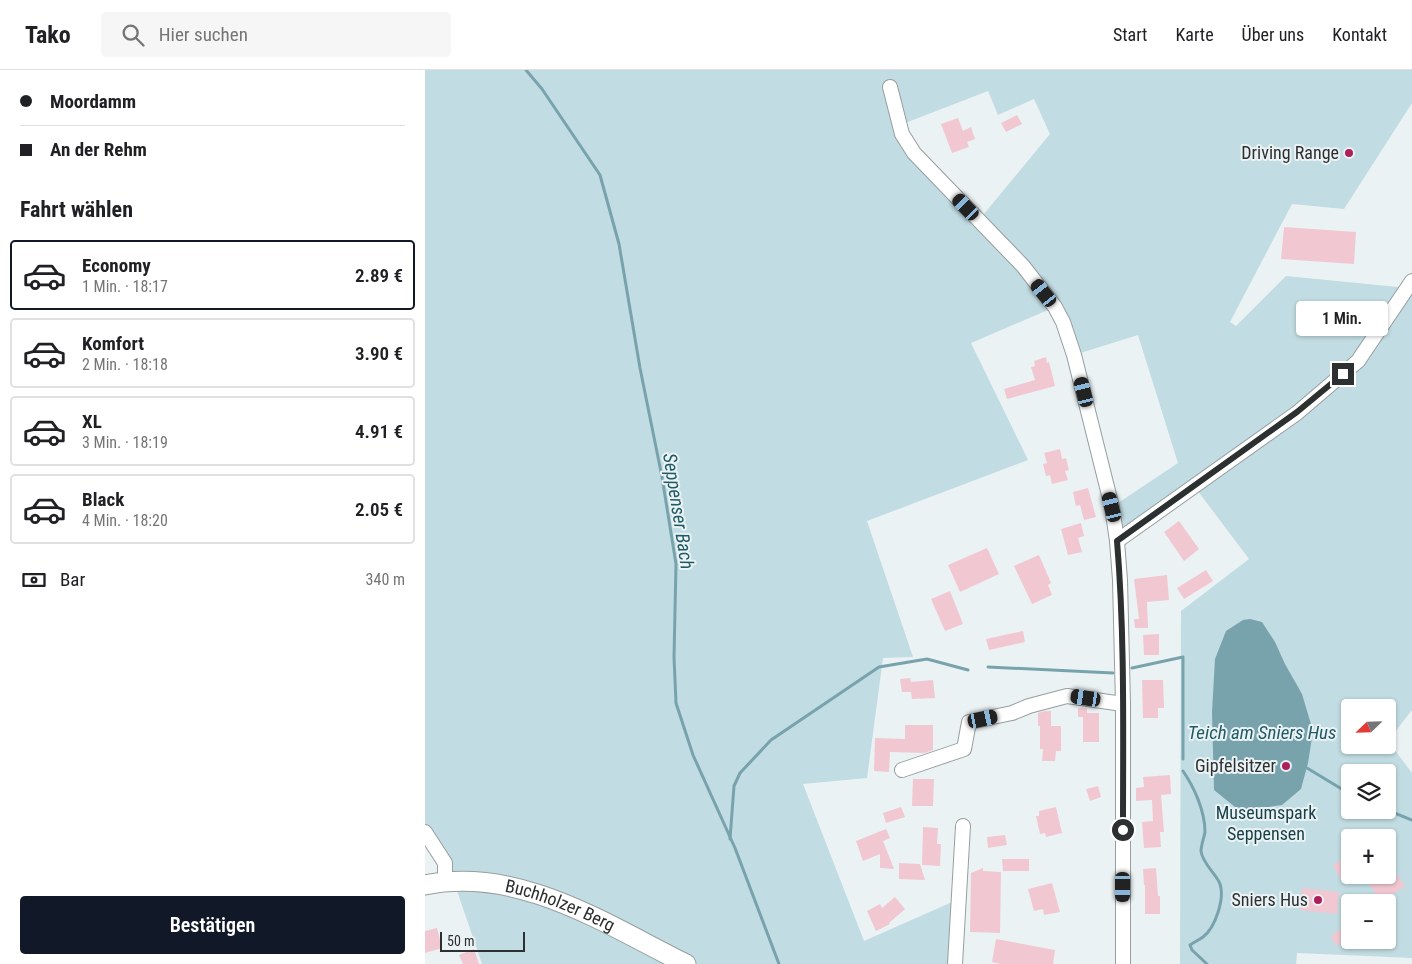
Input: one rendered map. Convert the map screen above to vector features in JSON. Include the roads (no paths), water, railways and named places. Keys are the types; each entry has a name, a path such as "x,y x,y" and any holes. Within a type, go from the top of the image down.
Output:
{"main road":[{"name":"Buchholzer Berg","path":"425,885 473,881 526,890 578,908 686,964"}],"street":[{"path":"890,87 902,134 914,153 1023,266 1055,307 1063,322 1074,354 1112,507 1117,541 1120,580 1123,704 1123,964"},
{"path":"1117,541 1297,412 1358,361 1412,281"},
{"path":"902,770 964,749 969,722 1012,713 1029,706 1067,696 1123,704"},
{"path":"955,964 963,826"},
{"path":"425,832 445,863 445,882"}],"water":[{"name":"Teich am Sniers Hus","path":"1250,619 1262,622 1275,642 1302,694 1313,731 1308,763 1301,789 1282,805 1240,811 1214,790 1212,712 1215,659 1226,631 1243,620"}],"waterway":[{"name":"Seppenser Bach","path":"526,70 542,89 600,175 619,244 676,564 674,657 676,703 693,755 735,848 779,964"},
{"path":"1132,668 1183,657 1183,759"},
{"path":"730,839 734,786 740,773 771,740 879,667 927,659 968,670"},
{"path":"988,667 1113,673"},
{"path":"1307,768 1341,789"},
{"path":"1183,771 1195,792 1205,824 1201,849 1202,855 1218,880 1221,890 1220,905 1215,920 1207,933 1190,945 1192,950 1207,964"},
{"path":"1396,814 1412,820"}],"place":[{"name":"Driving Range","path":"1349,153"},
{"name":"Gipfelsitzer","path":"1286,766"},
{"name":"Sniers Hus","path":"1318,900"}],"park label":[{"name":"Museumspark Seppensen","path":"1266,823"}]}
